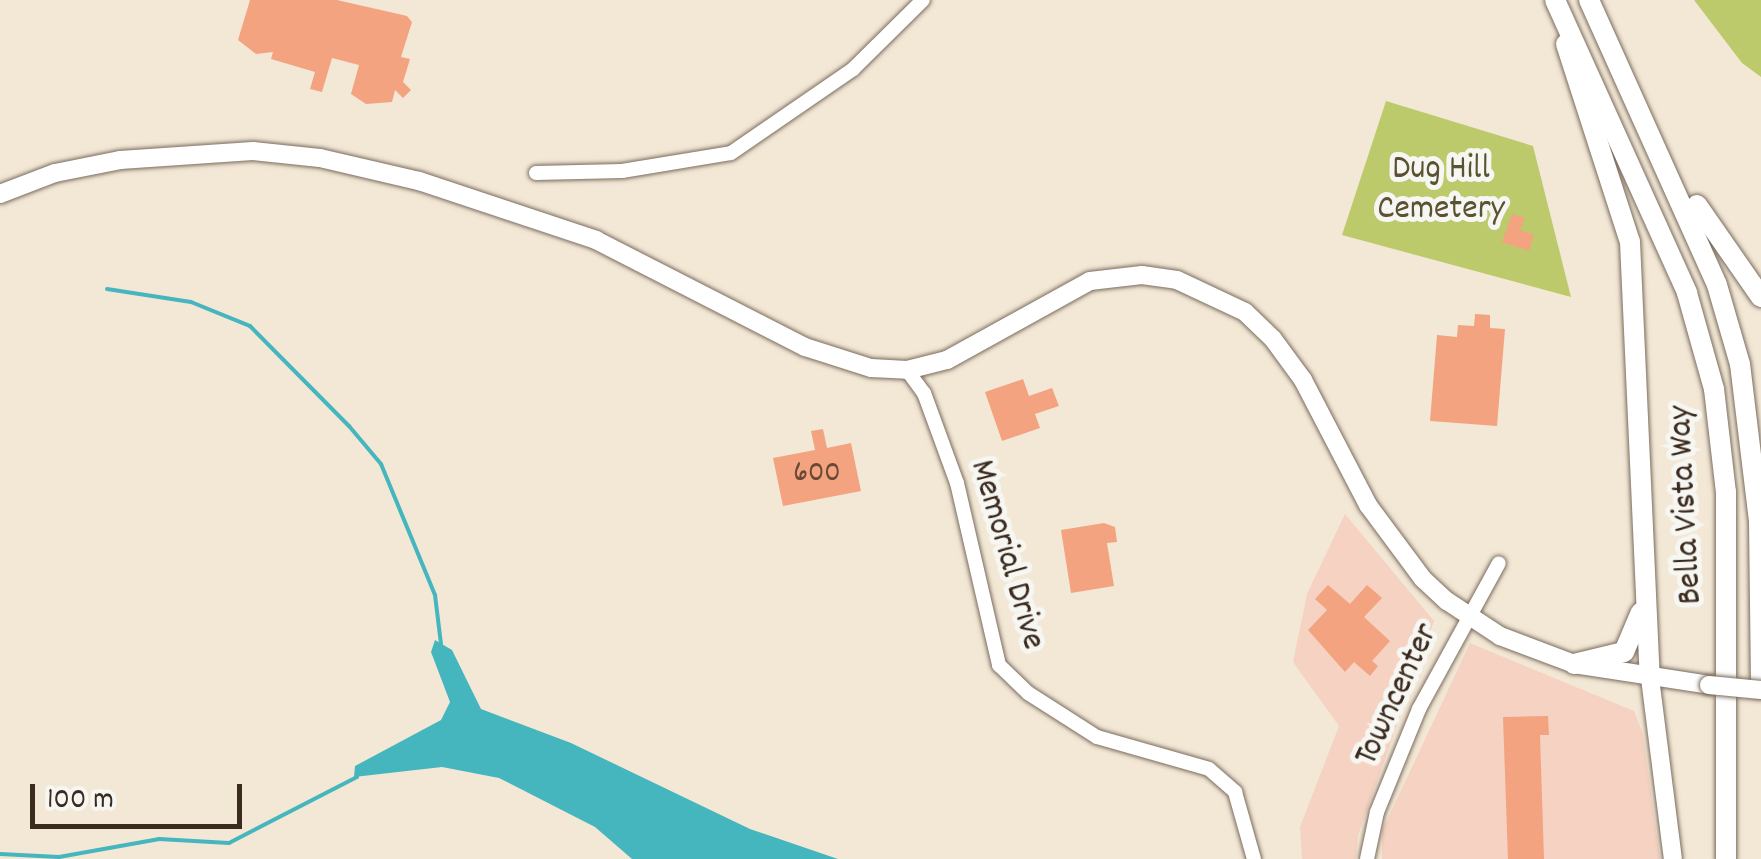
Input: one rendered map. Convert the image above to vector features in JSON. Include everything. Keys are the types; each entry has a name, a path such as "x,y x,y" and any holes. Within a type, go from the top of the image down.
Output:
{"main road":[{"path":"1552,0 1630,242 1650,678 1673,859"},
{"name":"Bella Vista Way","path":"1552,0 1686,293 1714,389 1726,492 1726,859"},
{"name":"Bella Vista Way","path":"1589,0 1717,286 1740,364 1758,504 1761,688"},
{"path":"1622,70 1658,125 1708,228 1761,297"},
{"path":"0,194 55,172 120,160 253,151 320,158 526,214 642,260 834,359 907,370 948,360 1059,293 1110,276 1178,280 1210,292 1273,338 1396,546 1423,580 1469,617 1574,664 1650,678 1761,688"},
{"path":"1574,664 1624,652 1646,590"}],"street":[{"path":"536,173 622,171 731,154 854,69 923,0"},
{"name":"Memorial Drive","path":"907,370 924,393 956,482 1000,665 1028,693 1097,737 1210,769 1235,792 1254,859"},
{"name":"Towncenter","path":"1368,859 1377,812 1419,709 1498,564"}],"shaded area":[{"path":"1345,514 1434,621 1358,835 1356,859 1302,859 1300,827 1339,726 1293,662 1307,594"},
{"path":"1470,643 1634,711 1643,734 1660,859 1382,859 1382,831"}],"green space":[{"path":"1694,0 1761,0 1761,77 1742,63"},
{"name":"Dug Hill Cemetery","path":"1386,101 1533,146 1571,297 1342,235"}],"water":[{"path":"435,640 452,650 481,709 571,743 750,829 838,859 632,859 595,827 499,778 442,767 354,777 355,766 441,720 450,702 431,652"}],"building":[{"path":"250,0 337,0 407,16 412,22 401,57 410,59 403,82 411,90 403,98 395,90 392,102 366,104 351,94 359,65 332,58 322,92 310,89 315,72 271,59 273,52 256,54 238,40"},
{"path":"1512,214 1525,218 1520,230 1534,235 1529,251 1502,242"},
{"path":"1475,314 1490,315 1490,328 1505,329 1497,426 1430,421 1437,335 1457,337 1458,325 1474,326"},
{"path":"1023,379 1029,396 1052,388 1059,406 1035,414 1040,428 1002,441 985,392"},
{"path":"823,429 827,448 851,443 861,491 783,506 773,458 815,450 811,431"},
{"path":"1104,523 1115,527 1117,542 1107,543 1114,586 1071,593 1061,530"},
{"path":"1328,585 1350,604 1367,585 1382,598 1364,617 1390,641 1372,661 1378,666 1370,676 1354,662 1345,672 1308,630 1327,610 1315,599"},
{"path":"1548,716 1549,735 1540,735 1544,859 1508,859 1503,717"}],"waterway":[{"path":"107,289 191,302 250,326 349,426 381,464 435,595 441,644"},
{"path":"0,854 59,857 159,839 229,843 357,777"}]}
